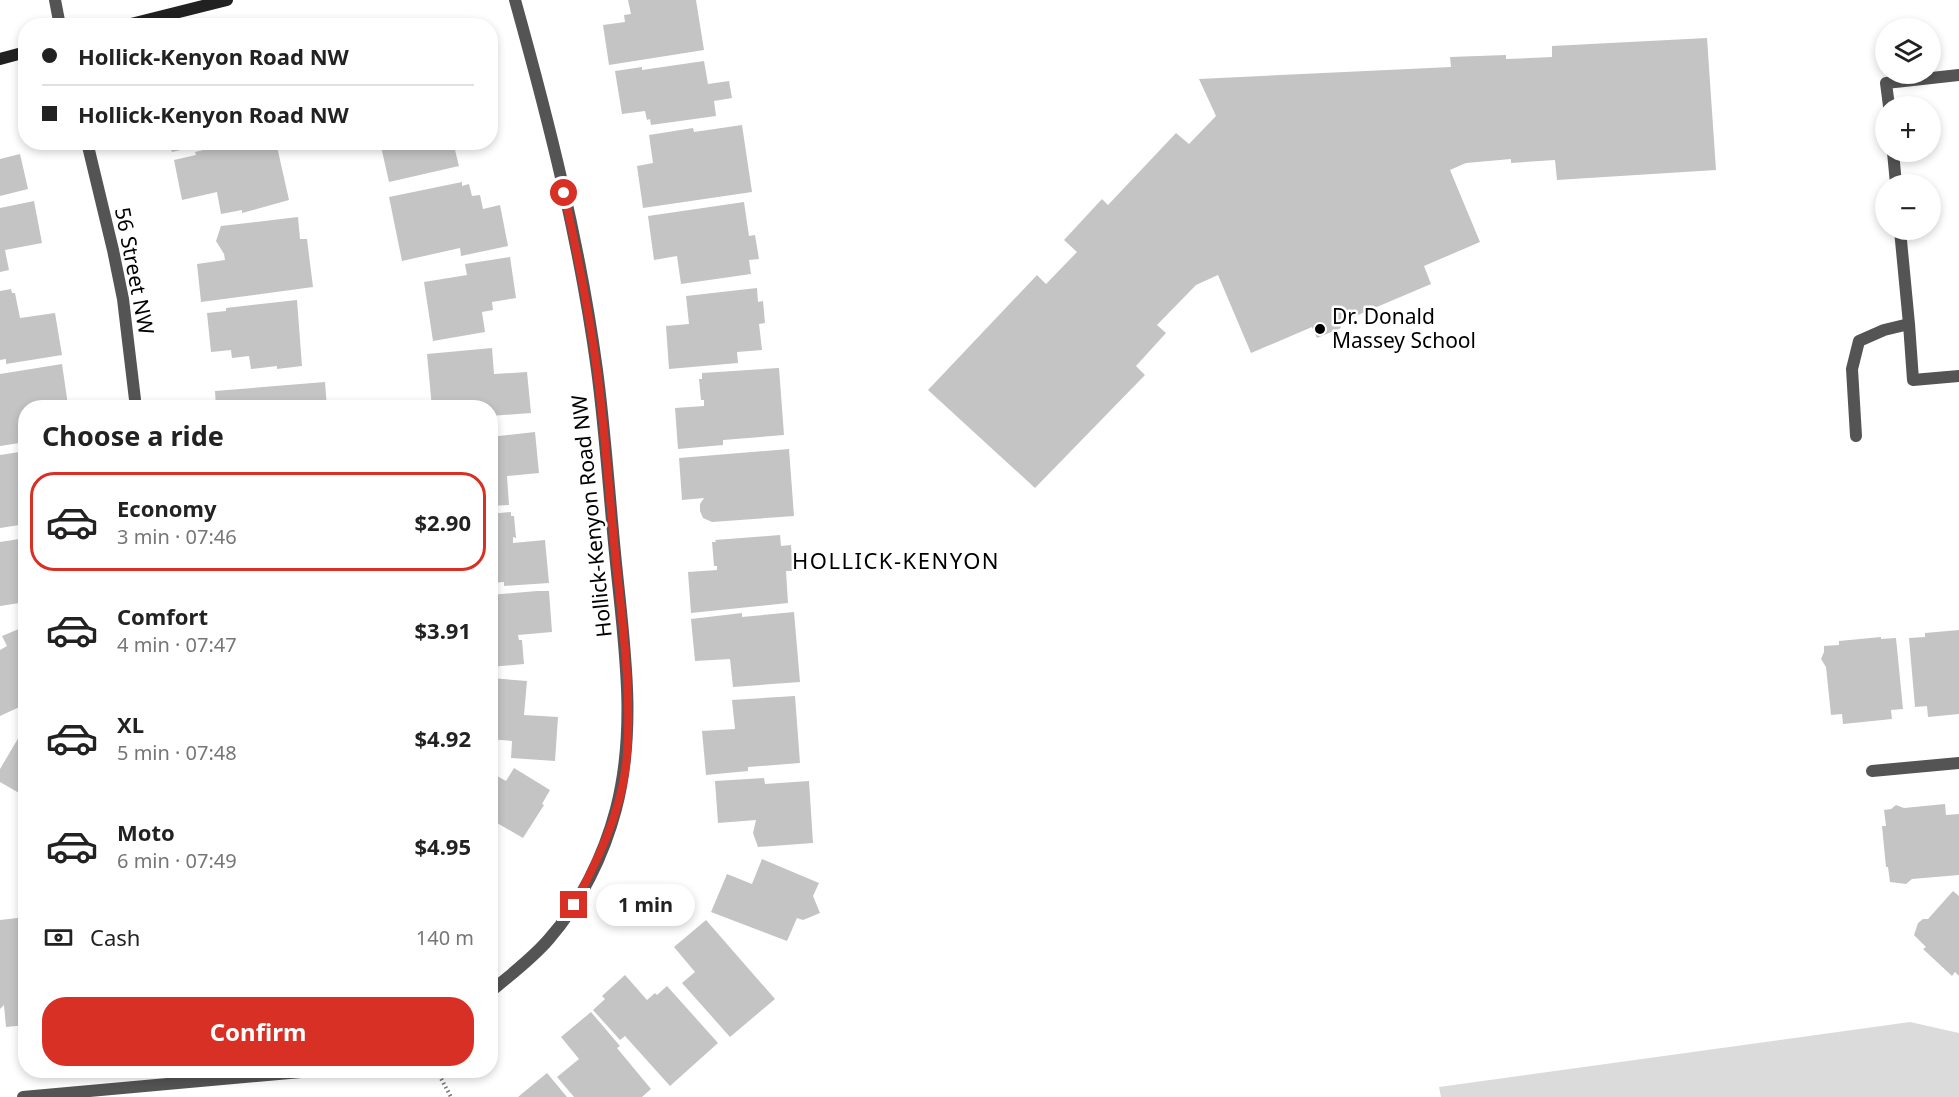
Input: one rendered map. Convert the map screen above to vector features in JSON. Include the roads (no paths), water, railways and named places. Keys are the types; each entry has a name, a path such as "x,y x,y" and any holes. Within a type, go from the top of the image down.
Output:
{"street":[{"path":"55,0 58,18"},
{"path":"155,18 227,0"},
{"name":"Hollick-Kenyon Road NW","path":"498,985 549,940 574,905 594,868 615,811 626,766 628,723 624,643 591,331 546,111 515,0"},
{"path":"0,59 18,54"},
{"path":"1887,96 1886,83 1959,75"},
{"name":"56 Street NW","path":"89,150 114,250 123,299 135,400"},
{"path":"1901,240 1913,380 1959,376"},
{"path":"1856,436 1852,369 1859,340 1884,330 1909,324"},
{"path":"1872,771 1959,763"},
{"path":"23,1097 234,1078"}],"place":[{"name":"Dr. Donald Massey School","path":"1320,329"}],"district":[{"name":"HOLLICK-KENYON","path":"896,561"}]}
